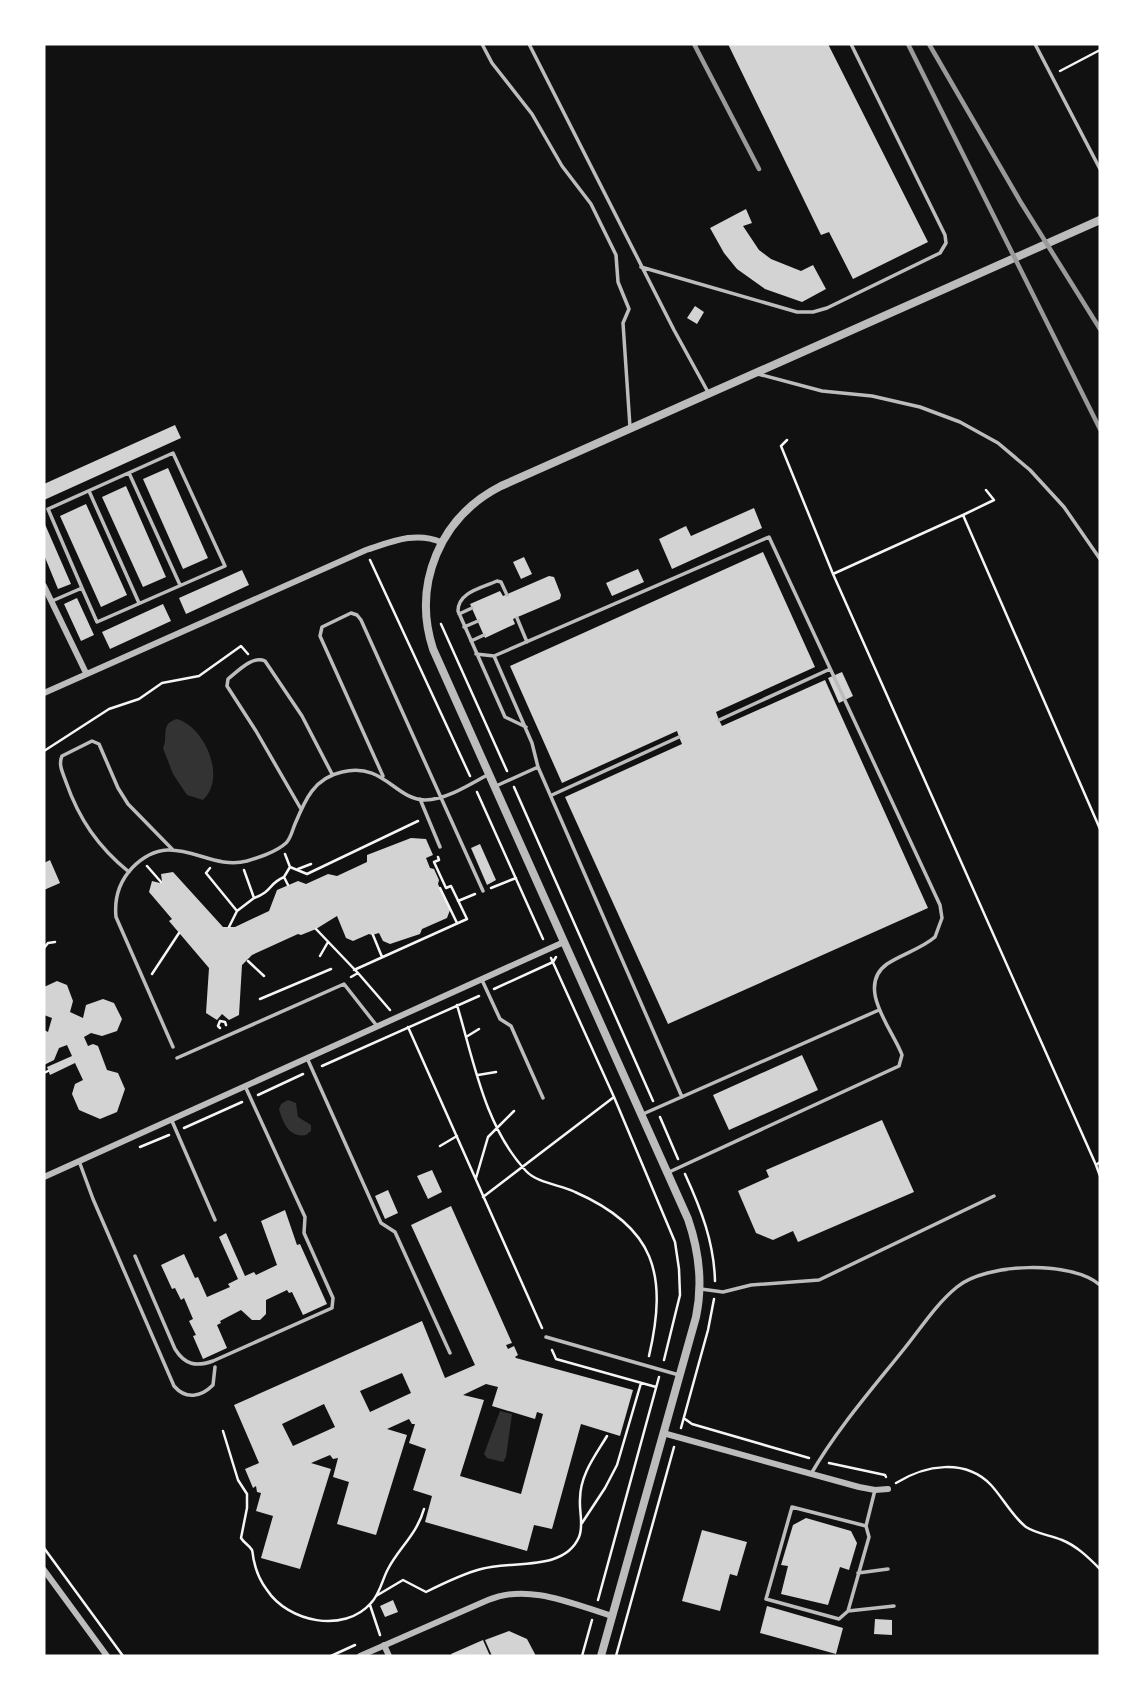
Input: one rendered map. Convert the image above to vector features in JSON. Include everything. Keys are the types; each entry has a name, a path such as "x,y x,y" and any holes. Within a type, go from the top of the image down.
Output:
{"street":[{"path":"601,1656 696,1317 700,1289 698,1260 693,1236 667,1173 436,657 428,631 426,591 429,572 441,542 463,512 490,491 1100,220"},
{"path":"44,693 366,550 415,536 441,542"},
{"path":"44,586 86,673"},
{"path":"44,1177 564,942"},
{"path":"663,1433 875,1490 888,1489"},
{"path":"44,1570 107,1656"},
{"path":"360,1656 507,1594 529,1593 612,1616"},
{"path":"384,1645 389,1656"}],"lane":[{"path":"482,44 492,63 531,114 562,166 587,198 616,255 618,282 629,311 623,323 630,429"},
{"path":"529,44 709,394"},
{"path":"642,267 797,312 813,313 940,253 946,243 945,234 850,44"},
{"path":"1035,44 1100,169"},
{"path":"757,373 822,391 872,396 920,407 960,422 998,443 1030,470 1064,507 1100,559"},
{"path":"173,453 225,566 97,622 48,509 129,473 173,453"},
{"path":"129,473 180,585"},
{"path":"89,491 139,603"},
{"path":"476,654 494,656 769,537 941,910 941,925 933,939 892,961 880,971 875,988 879,1010 901,1052 902,1059 897,1067 667,1173"},
{"path":"505,594 502,583 498,581 466,595 458,603 459,614 505,717 526,727"},
{"path":"52,601 82,587"},
{"path":"459,614 472,608"},
{"path":"384,778 320,636 322,627 351,613 361,620 483,891"},
{"path":"516,620 527,642"},
{"path":"464,626 478,621"},
{"path":"471,640 484,635"},
{"path":"494,656 526,727 538,767 682,1097"},
{"path":"301,809 226,685 229,677 253,660 260,658 265,661 309,728 332,775"},
{"path":"719,720 830,669"},
{"path":"552,796 680,737"},
{"path":"129,872 87,828 73,802 60,764 62,756 85,742 99,744 114,780 128,804 173,850"},
{"path":"494,787 538,767"},
{"path":"173,1047 116,917 117,892 129,872 142,860 153,854 173,850 216,860 241,862 280,848 289,839 301,809 314,787 332,775 347,771 359,771 384,778 420,799 441,797 489,774"},
{"path":"420,799 440,847"},
{"path":"294,827 300,829"},
{"path":"482,980 500,1019 511,1026 543,1097"},
{"path":"177,1058 344,984 378,1027"},
{"path":"641,1115 879,1010"},
{"path":"307,1058 381,1223 395,1231 450,1353"},
{"path":"135,1256 177,1352 190,1364 213,1361 332,1308 333,1297 304,1232 305,1217 245,1086"},
{"path":"171,1119 215,1220"},
{"path":"79,1161 174,1386 187,1395 200,1395 213,1385 215,1367"},
{"path":"700,1289 723,1292 751,1285 819,1280 994,1196"},
{"path":"811,1474 818,1461 941,1303 964,1282 989,1273 1045,1268 1081,1274 1100,1285"},
{"path":"546,1337 680,1375"},
{"path":"866,1526 792,1507 766,1599 839,1619 848,1611 869,1537 866,1526 875,1490"},
{"path":"858,1573 888,1569"},
{"path":"848,1611 894,1606"}],"path":[{"path":"1051,76 1100,50"},
{"path":"787,440 781,446 832,574 1100,1176"},
{"path":"832,574 994,500 986,491"},
{"path":"963,515 1100,829"},
{"path":"366,550 614,1097 670,1228 678,1256 680,1295 582,1656"},
{"path":"440,623 682,1166 708,1233 713,1255 715,1291 708,1330 616,1656"},
{"path":"44,751 108,709 139,699 162,683 200,676 241,646 253,660"},
{"path":"229,927 237,911 254,898 268,893 290,867 307,874 427,817"},
{"path":"369,845 372,853"},
{"path":"350,977 382,957 467,919 451,886 446,888 434,862 439,860 435,849 440,847"},
{"path":"142,860 161,882"},
{"path":"216,860 206,873 237,911"},
{"path":"241,862 254,898"},
{"path":"298,869 311,863"},
{"path":"284,877 288,885"},
{"path":"440,888 457,923"},
{"path":"316,929 396,1018"},
{"path":"144,986 179,933"},
{"path":"419,934 421,939"},
{"path":"373,935 382,957"},
{"path":"408,939 410,944"},
{"path":"44,948 48,943 55,942"},
{"path":"320,956 328,942"},
{"path":"248,961 264,976"},
{"path":"260,999 331,969"},
{"path":"457,1005 488,1109 523,1167 533,1176 602,1205 625,1222 643,1243 654,1268 657,1290 655,1328 646,1366"},
{"path":"223,1014 223,1021"},
{"path":"408,1027 556,1359 656,1387"},
{"path":"466,1037 479,1029"},
{"path":"44,1073 48,1071"},
{"path":"478,1075 496,1072"},
{"path":"483,1197 614,1097"},
{"path":"475,1178 485,1143 496,1126 514,1111"},
{"path":"440,1146 457,1136"},
{"path":"1096,1165 1100,1163"},
{"path":"376,1597 403,1580 426,1592 481,1569 560,1557 577,1542 582,1523 617,1465 641,1383"},
{"path":"685,1419 692,1424 818,1461 885,1475 888,1489 907,1476 929,1469 949,1467 972,1472 990,1485 1028,1528 1072,1545 1100,1569"},
{"path":"663,1433 685,1419"},
{"path":"223,1431 238,1480 247,1494 241,1538 252,1550 259,1575 270,1595 295,1614 324,1621 347,1618 370,1605 388,1568 416,1530 424,1510"},
{"path":"582,1523 580,1496 583,1478 607,1436"},
{"path":"44,1548 123,1656"},
{"path":"370,1605 384,1645"}],"shaded area":[{"path":"177,719 196,732 210,754 213,779 210,791 203,800 187,795 173,774 163,748 166,727"},
{"path":"288,1100 296,1103 298,1117 311,1125 311,1131 306,1135 291,1132 285,1124 279,1109 281,1104"},
{"path":"500,1411 512,1414 503,1462 487,1458 484,1454"}],"building":[{"path":"728,44 828,44 928,242 853,279 829,232 821,235"},
{"path":"746,209 752,223 743,226 759,250 771,259 801,271 813,265 826,289 802,302 765,289 737,269 710,228"},
{"path":"695,306 704,312 697,324 687,318"},
{"path":"175,425 181,438 44,500 44,484"},
{"path":"168,468 208,558 183,569 143,479"},
{"path":"126,486 166,577 143,587 102,497"},
{"path":"86,504 127,595 101,607 60,516"},
{"path":"754,508 762,528 672,569 659,539 686,526 691,536"},
{"path":"44,522 71,584 58,589 44,555"},
{"path":"763,552 815,667 716,712 719,720 722,726 825,680 928,908 668,1024 565,797 682,744 677,731 562,783 510,666"},
{"path":"524,557 532,574 521,579 513,562"},
{"path":"638,569 644,582 612,596 606,583"},
{"path":"242,570 249,585 186,614 179,598"},
{"path":"549,576 554,577 560,599 513,619 515,624 485,638 470,604 500,591 503,596"},
{"path":"77,598 94,635 81,641 64,604"},
{"path":"163,604 171,621 110,649 102,632"},
{"path":"842,672 853,696 839,703 828,678"},
{"path":"411,838 426,839 433,855 426,858 430,868 434,869 450,910 447,918 422,929 420,934 390,944 383,941 379,933 353,941 346,938 337,916 316,929 298,934 252,955 242,965 239,1015 229,1020 222,1014 217,1020 206,1013 209,968 169,921 172,919 149,892 152,881 160,883 161,874 173,872 223,927 235,927 269,911 277,890 298,881 306,884 328,874 337,876 367,862 367,855"},
{"path":"480,844 496,880 487,885 471,848"},
{"path":"50,860 60,883 44,890 44,863"},
{"path":"57,981 67,985 73,1001 70,1012 83,1018 86,1005 103,999 114,1003 122,1019 117,1031 102,1036 91,1033 84,1037 88,1046 98,1046 107,1070 118,1073 125,1089 117,1112 100,1119 79,1110 72,1094 75,1084 83,1080 75,1063 50,1075 47,1067 72,1056 67,1045 59,1048 54,1060 44,1065 44,1030 48,1032 52,1018 44,1015 44,987"},
{"path":"802,1055 818,1090 729,1130 713,1095"},
{"path":"882,1120 914,1192 798,1242 793,1231 773,1240 756,1233 738,1191 769,1177 766,1170"},
{"path":"432,1170 442,1192 428,1199 417,1176"},
{"path":"388,1190 398,1213 385,1219 375,1196"},
{"path":"451,1206 512,1343 506,1345 508,1349 514,1346 518,1355 516,1358 633,1390 620,1436 581,1424 552,1529 534,1525 527,1551 425,1522 432,1496 413,1490 426,1449 409,1443 415,1424 409,1419 387,1429 407,1435 376,1535 337,1524 349,1482 333,1477 338,1458 333,1459 330,1455 311,1463 331,1469 300,1569 261,1558 273,1516 256,1511 261,1493 257,1492 256,1486 253,1488 245,1469 259,1463 234,1405 422,1321 445,1378 475,1365 411,1225","holes":["402,1373 411,1393 370,1412 360,1391","486,1384 498,1387 492,1406 535,1419 537,1412 543,1414 521,1494 460,1476 484,1400 463,1395","324,1404 335,1427 293,1446 282,1424"]},
{"path":"285,1210 297,1245 300,1244 327,1304 303,1315 292,1292 287,1290 266,1300 266,1314 260,1320 252,1320 241,1310 217,1325 227,1348 203,1359 193,1336 196,1335 189,1321 193,1319 184,1298 181,1300 175,1288 172,1289 161,1265 184,1254 207,1297 230,1287 228,1284 238,1279 219,1237 226,1233 245,1276 254,1272 256,1275 277,1265 261,1221"},
{"path":"806,1518 851,1531 857,1543 849,1570 840,1567 828,1605 781,1594 788,1566 781,1565 793,1525"},
{"path":"702,1530 747,1542 737,1576 730,1574 720,1611 682,1601"},
{"path":"393,1600 398,1612 385,1617 380,1606"},
{"path":"767,1606 843,1628 836,1654 760,1633"},
{"path":"875,1619 892,1620 892,1635 874,1634"},
{"path":"509,1631 527,1639 536,1656 492,1656 485,1640"},
{"path":"483,1640 490,1656 451,1654"}],"railway":[{"path":"694,44 759,169"},
{"path":"908,44 1100,429"},
{"path":"929,44 1020,201 1100,329"}]}
